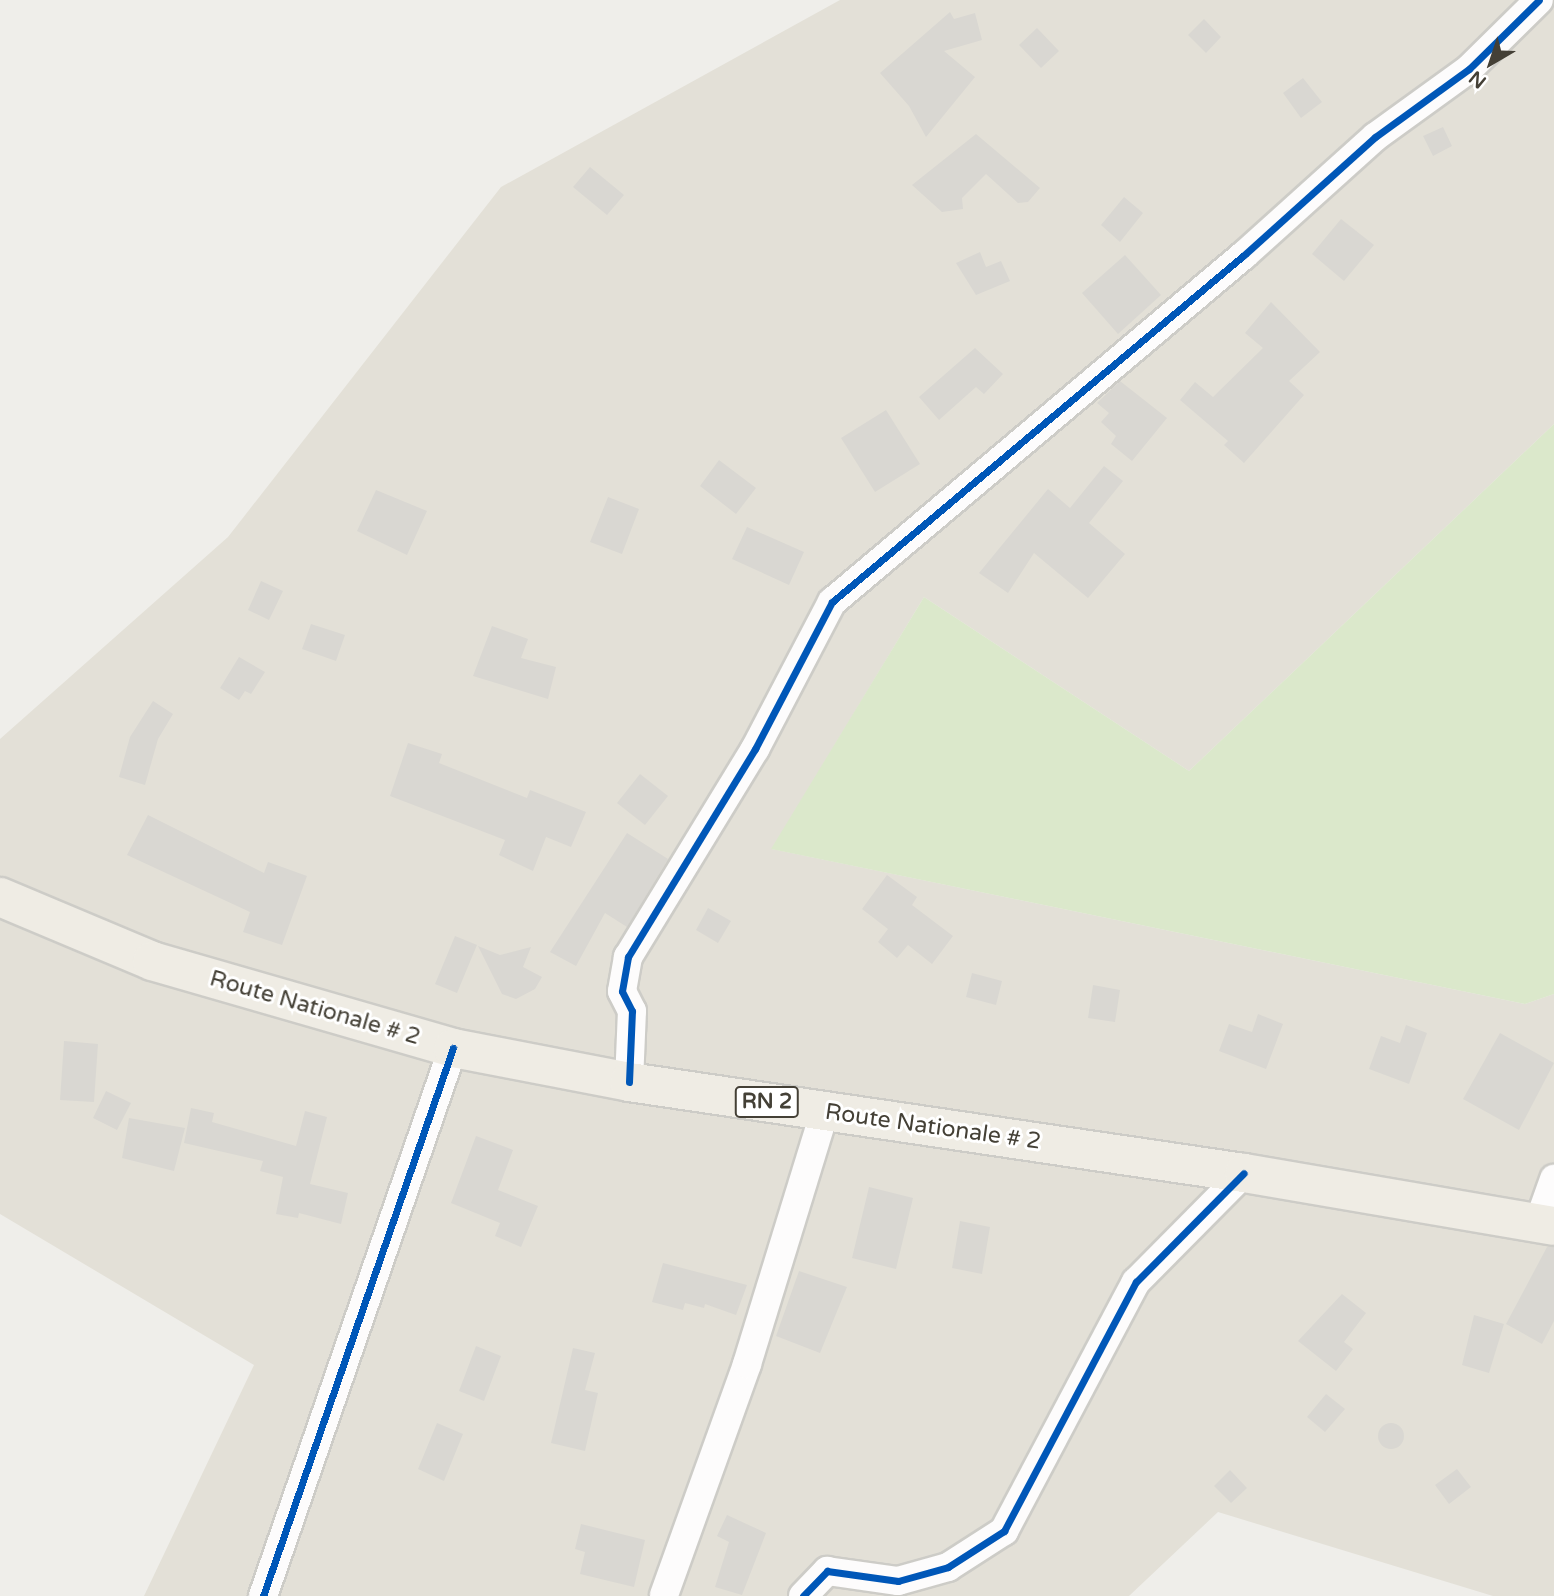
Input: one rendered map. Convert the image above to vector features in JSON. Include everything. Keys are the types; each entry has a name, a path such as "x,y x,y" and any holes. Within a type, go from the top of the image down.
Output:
{"main road":[{"name":"Route Nationale # 2","path":"0,897 152,961 453,1048 629,1082 1244,1173 1546,1225"}],"street":[{"path":"629,1082 632,1011 622,991 628,957 755,749 832,602 1244,255 1375,137 1469,69 1539,0"},
{"path":"263,1596 453,1048"},
{"path":"664,1595 747,1364 825,1111"},
{"path":"803,1596 827,1571 898,1581 948,1567 1004,1531 1136,1282 1244,1173"},
{"path":"1546,1225 1554,1180"}],"shaded area":[{"path":"840,0 1554,0 1554,424 1189,771 924,597 772,849 1525,1004 1554,994 1554,1596 1493,1596 1218,1512 1129,1596 144,1596 254,1365 0,1214 0,739 228,537 501,187"}],"green space":[{"path":"1554,424 1554,994 1525,1004 771,849 924,597 1189,771"}],"building":[{"path":"950,12 954,19 975,13 982,40 944,51 975,77 926,137 909,106 880,73"},
{"path":"1204,19 1221,37 1206,53 1188,35"},
{"path":"1037,28 1059,51 1041,68 1019,45"},
{"path":"1303,78 1322,102 1301,118 1283,93"},
{"path":"1443,127 1452,146 1433,156 1423,136"},
{"path":"976,134 1040,188 1028,202 1018,203 986,174 962,198 963,209 942,212 912,185"},
{"path":"590,167 624,195 607,215 573,187"},
{"path":"1124,197 1143,213 1120,242 1101,225"},
{"path":"1341,219 1374,245 1344,281 1312,254"},
{"path":"980,252 986,267 1001,261 1010,281 976,295 956,263"},
{"path":"1125,255 1161,295 1118,334 1082,293"},
{"path":"1271,302 1320,352 1289,381 1304,395 1244,463 1224,445 1228,441 1180,400 1195,382 1213,397 1263,348 1245,333"},
{"path":"975,348 1003,374 984,394 976,387 939,420 919,397"},
{"path":"1120,381 1167,418 1132,461 1111,444 1116,436 1101,422 1109,413 1097,403"},
{"path":"886,410 920,464 875,492 841,438"},
{"path":"719,460 756,488 736,514 700,486"},
{"path":"1104,466 1123,481 1089,523 1125,554 1088,598 1034,553 1008,593 979,573 1048,489 1070,508"},
{"path":"376,490 427,511 407,555 357,531"},
{"path":"608,497 639,509 622,554 590,542"},
{"path":"747,527 804,552 789,585 732,559"},
{"path":"261,581 283,591 269,620 248,610"},
{"path":"311,624 345,635 336,661 302,649"},
{"path":"492,626 528,639 521,658 556,667 548,699 473,676"},
{"path":"239,657 265,672 251,694 245,691 239,700 220,688"},
{"path":"153,701 173,714 158,739 145,785 119,777 130,737"},
{"path":"408,743 442,754 439,763 527,798 530,790 586,812 571,847 546,837 533,871 499,855 505,840 390,796"},
{"path":"640,774 668,796 645,825 617,803"},
{"path":"148,815 264,873 268,862 307,876 282,945 243,932 250,912 127,855"},
{"path":"627,833 668,859 627,927 605,913 576,966 550,952"},
{"path":"887,875 917,897 912,905 953,936 932,964 908,945 897,958 878,942 888,929 862,909"},
{"path":"708,908 731,921 718,943 696,930"},
{"path":"455,936 477,945 457,993 435,984"},
{"path":"478,946 500,955 531,947 523,967 542,977 535,989 516,999 502,994"},
{"path":"972,973 1002,981 996,1005 966,997"},
{"path":"1093,985 1120,990 1115,1022 1088,1018"},
{"path":"1258,1014 1283,1024 1266,1069 1219,1051 1229,1024 1252,1032"},
{"path":"1406,1025 1427,1033 1409,1084 1369,1069 1381,1036 1400,1043"},
{"path":"1500,1033 1554,1063 1519,1130 1463,1099"},
{"path":"64,1041 98,1044 94,1102 60,1100"},
{"path":"106,1091 131,1103 117,1130 93,1118"},
{"path":"191,1108 214,1113 212,1122 296,1146 305,1111 327,1117 310,1184 348,1193 341,1224 299,1213 298,1218 276,1214 283,1177 260,1171 263,1161 184,1143"},
{"path":"129,1118 185,1128 174,1171 122,1158"},
{"path":"476,1136 513,1150 498,1190 538,1206 521,1247 495,1236 500,1223 451,1203"},
{"path":"869,1187 913,1198 896,1269 852,1258"},
{"path":"960,1221 990,1227 982,1274 952,1268"},
{"path":"1547,1247 1554,1247 1554,1321 1542,1344 1506,1324"},
{"path":"663,1263 747,1285 736,1315 705,1304 704,1308 685,1303 683,1310 652,1302"},
{"path":"799,1271 847,1287 820,1353 776,1336"},
{"path":"1342,1294 1366,1313 1344,1342 1353,1349 1336,1371 1298,1341"},
{"path":"1474,1315 1504,1324 1489,1373 1462,1365"},
{"path":"476,1346 501,1356 484,1401 459,1391"},
{"path":"573,1348 595,1353 585,1390 598,1393 585,1451 551,1443"},
{"path":"1326,1394 1345,1409 1325,1432 1307,1417"},
{"path":"437,1423 463,1434 444,1481 418,1469"},
{"path":"1391,1423 1400,1427 1404,1436 1400,1445 1391,1449 1382,1445 1378,1436 1382,1427"},
{"path":"1457,1469 1471,1487 1449,1504 1435,1485"},
{"path":"1230,1470 1247,1488 1231,1503 1214,1486"},
{"path":"727,1515 766,1533 742,1595 715,1587 729,1542 717,1536"},
{"path":"581,1524 645,1540 634,1587 580,1574 585,1552 575,1549"}],"cycle path":[{"path":"629,1082 632,1011 622,991 628,957 755,749 832,602 1244,255 1375,137 1469,69 1539,0"},
{"path":"263,1596 453,1048"},
{"path":"803,1596 827,1571 898,1581 948,1567 1004,1531 1136,1282 1244,1173"}]}
